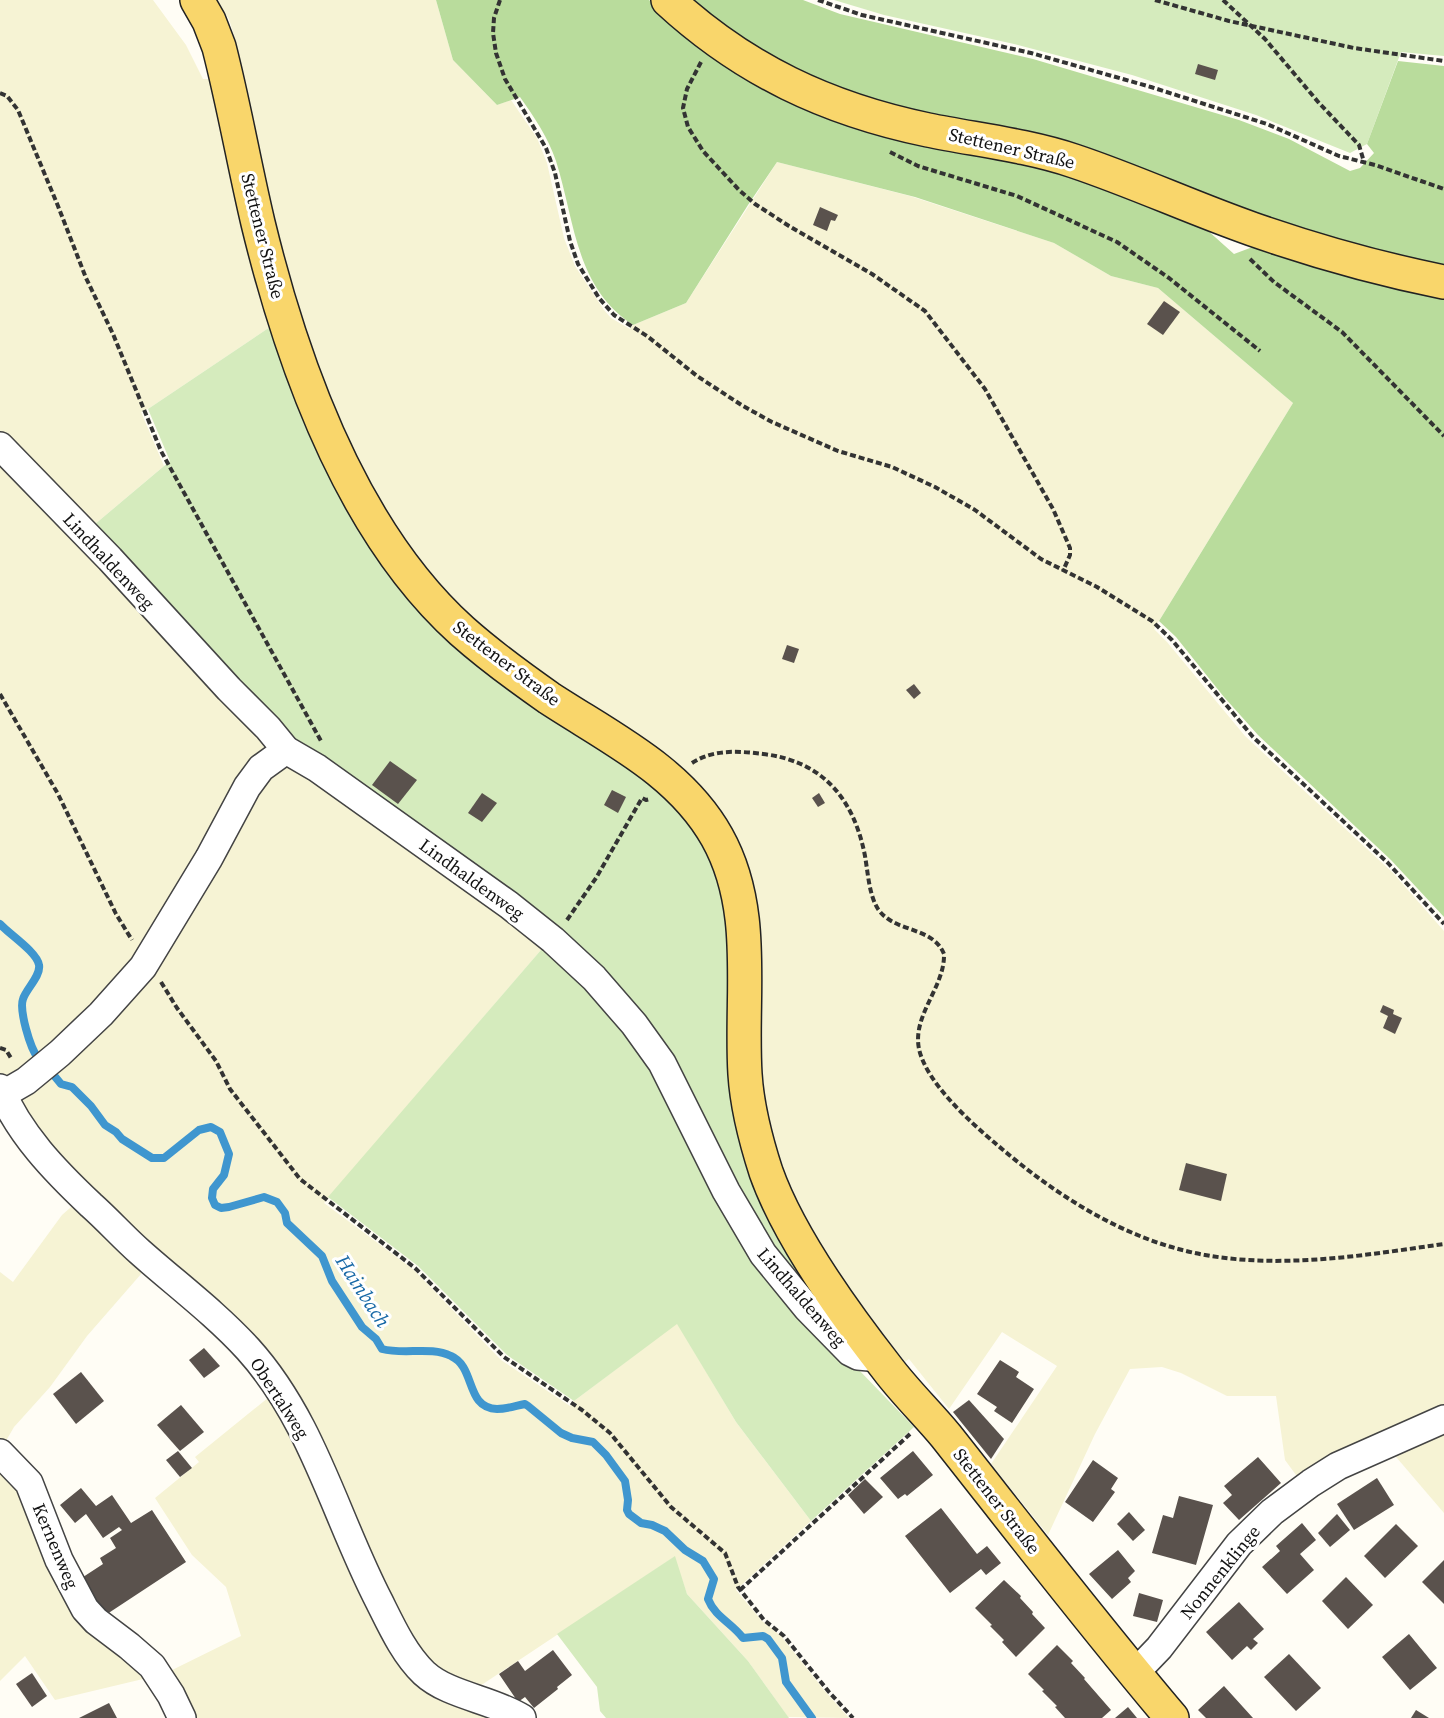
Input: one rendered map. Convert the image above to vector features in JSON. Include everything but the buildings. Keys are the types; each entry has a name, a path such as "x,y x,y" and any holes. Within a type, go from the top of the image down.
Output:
{"main road":[{"name":"Stettener Straße","path":"197,0 219,46 260,230 272,277 295,347 336,449 374,523 414,580 445,615 477,644 519,677 630,749 672,782 694,803 711,828 734,875 740,900 744,933 745,1074 750,1107 768,1177 782,1209 818,1270 880,1358 930,1416 1172,1718"},
{"name":"Stettener Straße","path":"668,0 718,42 754,66 830,103 877,118 1052,154 1298,244 1360,262 1444,282"}],"street":[{"name":"Lindhaldenweg","path":"0,446 268,728 286,750 317,768 432,849 553,940 594,978 654,1051 675,1086 726,1191 767,1260 807,1308 850,1352 858,1356 880,1358"},
{"path":"1,1093 26,1081 68,1046 101,1014 149,960 209,858 247,787 267,763 286,750"},
{"name":"Obertalweg","path":"1,1093 18,1123 73,1188 139,1251 204,1306 254,1356 287,1404 316,1455 366,1575 386,1616 416,1664 430,1678 444,1687 490,1702 522,1718"},
{"name":"Nonnenklinge","path":"1135,1673 1160,1648 1239,1544 1272,1512 1338,1466 1444,1419"},
{"name":"Kernenweg","path":"0,1453 28,1483 58,1560 85,1609 101,1626 152,1666 171,1695 182,1718"}],"path":[{"path":"500,0 494,18 493,33 500,67 516,99 541,136 551,161 570,241 579,264 599,298 614,315 641,332 697,376 743,406 772,422 838,451 892,468 935,487 966,504 1034,554 1119,599 1152,621 1165,632 1253,737 1388,863 1444,924"},
{"path":"818,0 862,15 1031,53 1151,87 1248,117 1332,154 1364,162 1444,189"},
{"path":"1155,0 1252,26 1373,52 1444,61"},
{"path":"1223,0 1265,39 1331,118 1359,145 1364,162"},
{"path":"718,42 700,63 689,83 683,101 688,127 703,151 755,204 872,274 920,306 985,389 1053,508 1070,548 1070,555 1063,571"},
{"path":"0,93 7,96 18,110 86,278 113,334 161,451 323,744"},
{"path":"877,118 878,141 884,148 918,166 1017,196 1117,242 1169,278 1260,351"},
{"path":"1246,255 1274,282 1342,332 1444,436"},
{"path":"0,694 62,801 116,914 141,956 149,960 158,973 165,990 216,1062 230,1089 300,1179 415,1268 510,1362 605,1428 671,1507 725,1553 740,1590 762,1618 784,1636 853,1718"},
{"path":"553,940 596,878 642,798 646,800 659,794 694,762 723,752 780,756 798,762 831,785 855,819 873,897 879,910 889,920 935,940 944,954 942,972 923,1018 918,1037 926,1065 953,1101 988,1137 1030,1171 1083,1207 1126,1230 1185,1250 1223,1257 1268,1260 1324,1258 1444,1244"},
{"path":"0,1048 6,1050 10,1058"},
{"path":"740,1590 930,1416"}],"shaded area":[{"path":"0,0 153,0 186,45 203,79 210,79 273,325 141,412 164,466 88,530 0,439"},
{"path":"215,0 436,0 453,60 497,105 511,100 537,138 547,163 564,238 575,266 604,310 611,318 630,329 633,325 686,303 777,162 910,196 1054,243 1111,276 1158,288 1293,403 1154,629 1245,736 1393,873 1444,931 1444,1412 1303,1478 1296,1475 1285,1460 1276,1396 1227,1396 1181,1373 1162,1367 1130,1369 1095,1434 1048,1535 991,1464 1057,1366 1002,1332 949,1409 909,1359 905,1362 853,1294 818,1243 792,1194 778,1158 767,1118 761,1074 760,937 757,910 567,691 530,666 470,618 429,574 383,510 353,450 314,356 279,238 235,39 229,19"},
{"path":"0,453 271,744 151,944 27,1072 5,1077 0,1074"},
{"path":"286,766 293,766 547,943 324,1203 414,1270 501,1360 570,1406 677,1323 736,1422 811,1521 736,1590 762,1621 781,1636 849,1718 788,1717 748,1661 687,1594 674,1557 474,1690 427,1668 302,1419 91,1198 15,1099 89,1034 254,786"},
{"path":"78,1201 148,1266 87,1336 50,1387 14,1427 3,1446 0,1443 0,1272 13,1282 62,1215"},
{"path":"274,1393 398,1649 511,1718 187,1718 164,1674 241,1636 226,1587 192,1555 155,1498 199,1462 195,1457"},
{"path":"1444,1427 1444,1513 1391,1451"},
{"path":"0,1467 4,1468 140,1668 143,1679 55,1700 25,1656 0,1681"}],"green space":[{"path":"436,0 649,0 678,27 1206,229 1234,254 1258,245 1444,295 1444,917 1391,860 1258,735 1176,637 1159,621 1293,403 1158,288 1111,276 1054,243 915,197 777,162 686,303 633,325 614,310 599,292 588,272 573,229 556,161 540,127 520,97 497,105 453,60"},
{"path":"690,0 803,0 840,14 1033,59 1239,120 1289,139 1350,171 1360,168 1374,153 1367,144 1398,61 1444,66 1444,266 1376,251 849,92 808,76 768,55 734,34"},
{"path":"834,0 1444,0 1444,56 1401,52 1367,144 1350,153 1256,115 1132,75 1014,44 884,15"},
{"path":"273,325 350,513 377,558 400,587 448,640 656,786 701,837 725,897 729,950 729,1076 838,1323 782,1269 646,1032 299,748 88,530 170,461 148,409"},
{"path":"547,943 630,1029 720,1191 858,1369 914,1427 811,1521 736,1422 677,1324 574,1401 507,1355 418,1266 328,1197"},
{"path":"675,1556 687,1594 748,1661 789,1718 606,1718 600,1711 597,1687 557,1634"}],"waterway":[{"name":"Hainbach","path":"0,924 28,949 39,965 38,974 22,1004 26,1029 38,1058"},
{"name":"Hainbach","path":"52,1073 61,1084 72,1087 91,1106 105,1125 152,1158 164,1158 199,1130 211,1127 220,1132 229,1154 224,1175 213,1189 212,1198 215,1205 221,1208 229,1207 264,1197 277,1202 285,1213 287,1223 322,1256 332,1281 362,1327 376,1339 382,1349 426,1351 451,1356 459,1361 475,1395 487,1407 501,1409 525,1404 561,1433 572,1438 593,1442 606,1455 625,1481 629,1514 641,1523 665,1531 685,1550 703,1561 714,1579 708,1599 711,1605 743,1638 763,1636 768,1639 782,1658 786,1682 812,1718"}]}
